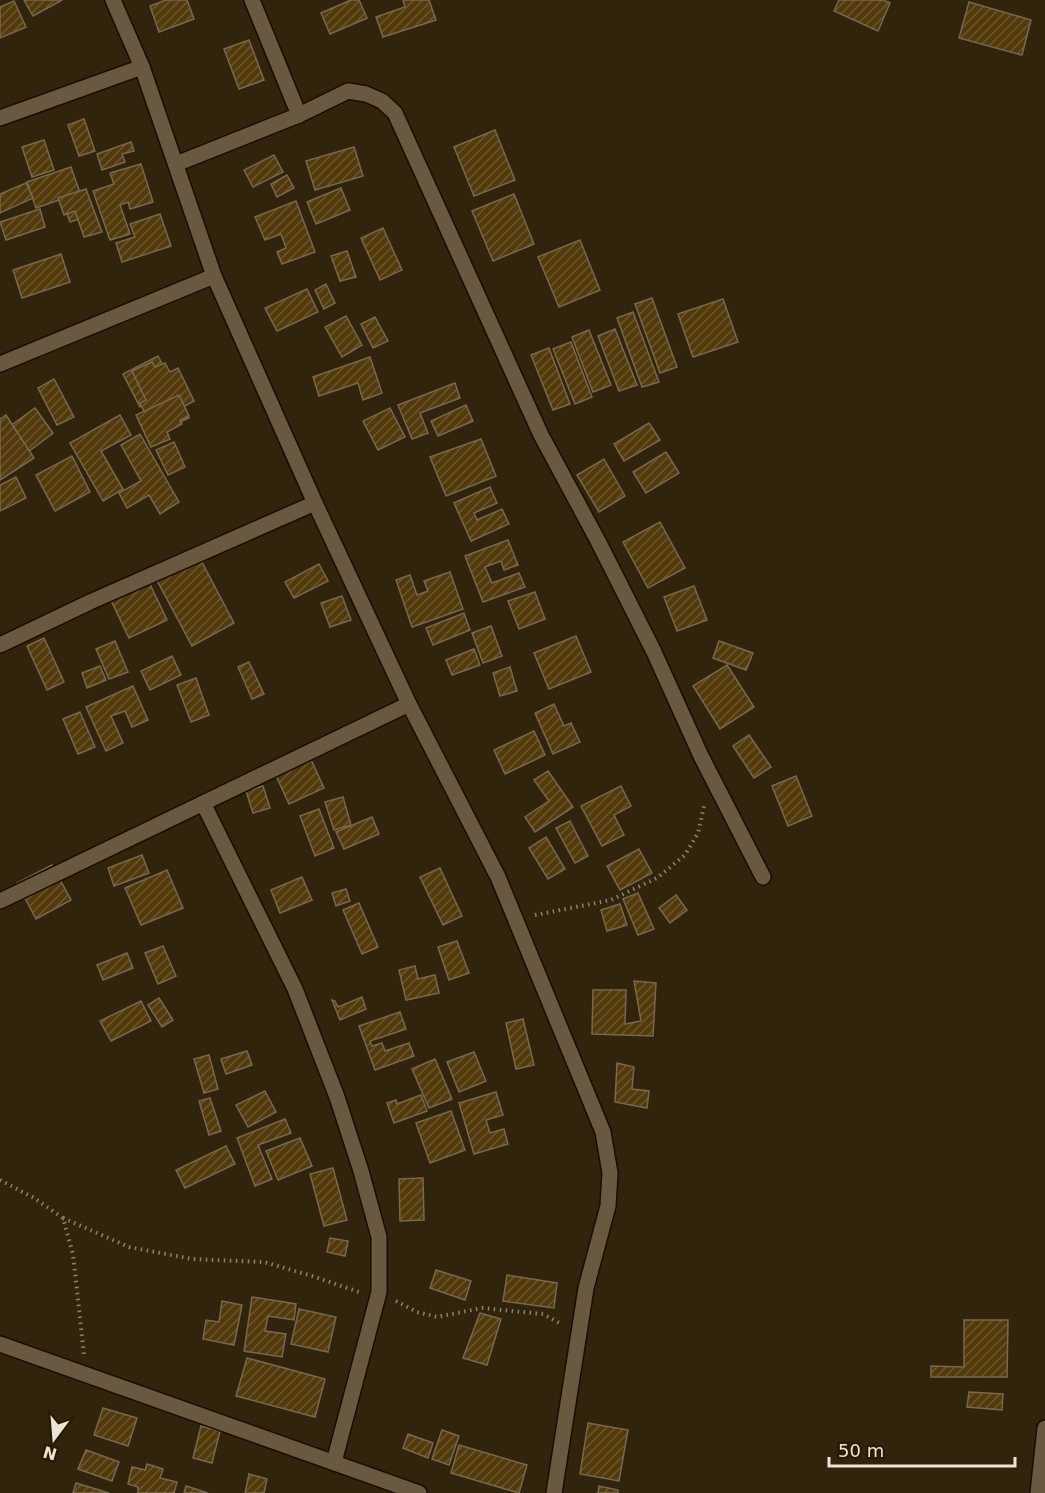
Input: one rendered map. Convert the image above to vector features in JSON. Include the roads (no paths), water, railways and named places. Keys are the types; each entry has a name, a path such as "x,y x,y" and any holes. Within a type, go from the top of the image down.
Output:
{"street":[{"path":"113,0 142,68 214,276 409,704 498,877 603,1131 610,1173 608,1206 586,1288 554,1493"},
{"path":"252,0 299,115"},
{"path":"0,118 142,68"},
{"path":"176,164 299,115 348,91 366,94 382,101 395,113 541,435 614,571 701,756 763,877"},
{"path":"0,364 214,276"},
{"path":"0,645 90,602 315,502"},
{"path":"0,901 409,704"},
{"path":"203,803 295,989 337,1097 379,1237 379,1295 334,1462"},
{"path":"0,1344 419,1493"},
{"path":"1038,1493 1045,1428"}]}
